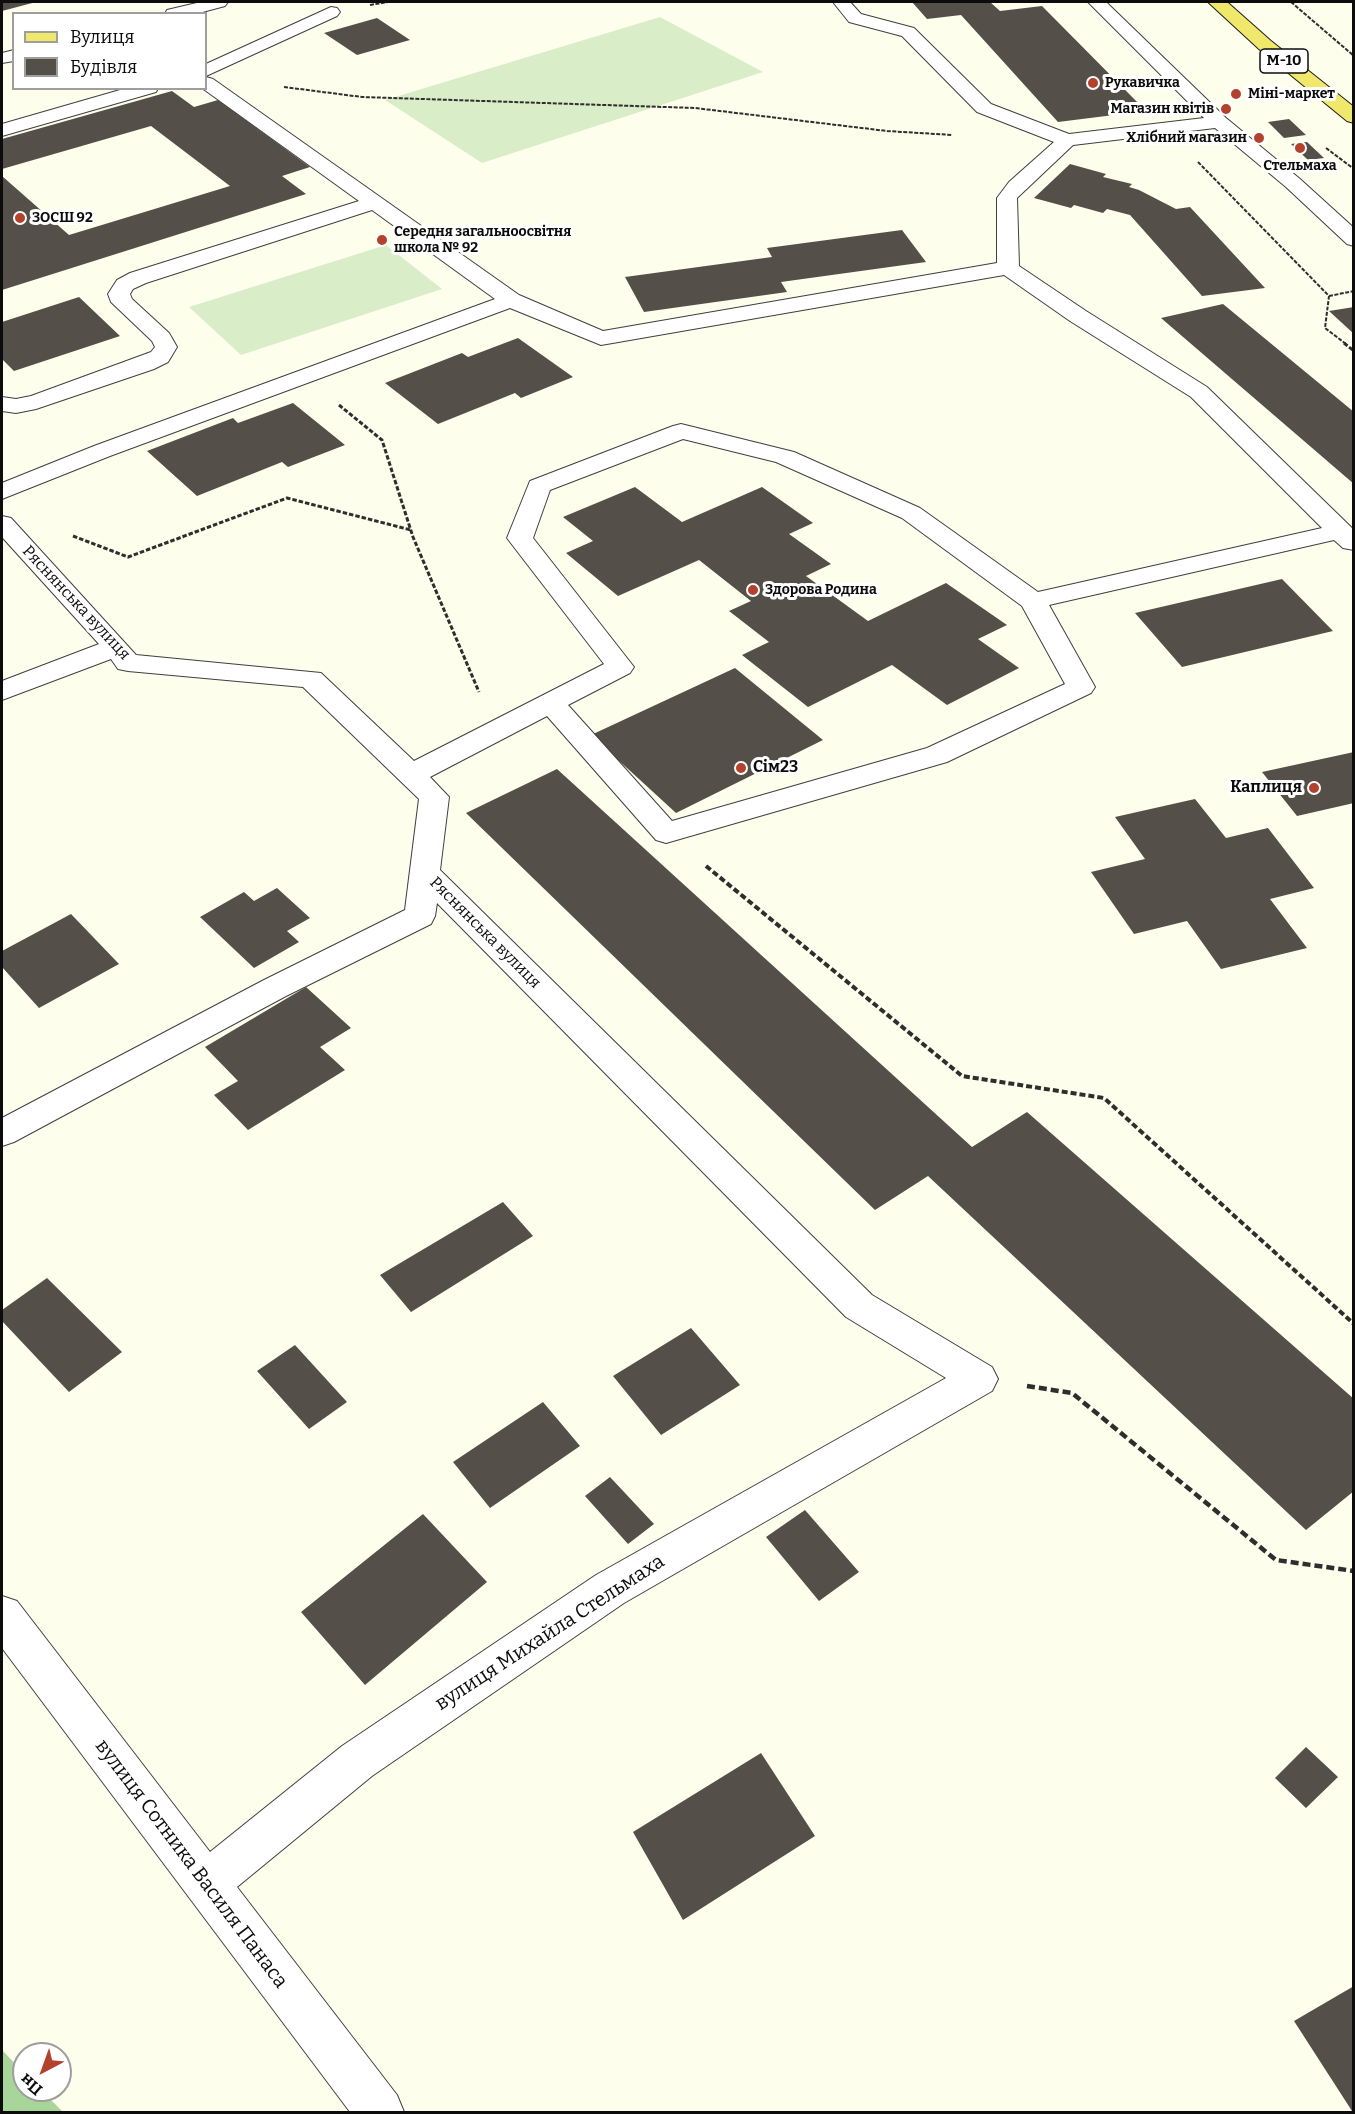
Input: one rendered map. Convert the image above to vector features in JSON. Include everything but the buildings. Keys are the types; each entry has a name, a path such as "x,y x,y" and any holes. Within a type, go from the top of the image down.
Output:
{"main road":[{"name":"М-10","path":"1217,2 1265,45 1353,117"}],"street":[{"path":"181,12 219,2"},
{"path":"841,2 855,18 908,32 984,108 1066,140 1167,130 1219,122"},
{"path":"1097,2 1219,122 1293,183 1353,240"},
{"path":"207,71 331,12"},
{"path":"207,84 511,300 601,338 1008,268 1078,316 1199,392 1347,537"},
{"path":"2,130 142,90"},
{"path":"1008,268 1007,198 1016,186 1066,140"},
{"path":"2,404 16,406 36,402 146,364 160,357 166,347 161,338 122,302 118,294 125,285 138,278 374,203"},
{"path":"2,492 102,451 511,300"},
{"path":"411,775 620,667 520,538 539,486 681,431 785,457 911,513 1033,601 1081,687 937,755 666,833 551,703"},
{"name":"Ряснянська вулиця","path":"2,523 128,663 311,679 434,796 425,873 859,1306 979,1379"},
{"path":"1033,601 1347,537"},
{"path":"2,691 116,647"},
{"path":"2,1133 275,988 420,916 425,873"},
{"name":"вулиця Михайла Стельмаха","path":"207,1884 357,1761 610,1589 979,1379"},
{"name":"вулиця Сотника Василя Панаса","path":"2,1615 380,2112"}],"path":[{"path":"1291,2 1353,56"},
{"path":"284,87 362,97 695,108 887,132 959,135"},
{"path":"1167,130 1329,296"},
{"path":"1329,296 1353,291"},
{"path":"1329,296 1325,328 1353,351"},
{"path":"304,377 382,440 411,530 496,731"},
{"path":"65,532 128,557 287,498 411,530"},
{"path":"666,833 962,1076 1104,1098 1353,1324"},
{"path":"979,1379 1072,1393 1276,1560 1353,1571"}],"green space":[{"path":"660,17 763,72 482,163 385,100"},
{"path":"386,245 442,289 241,355 189,307"},
{"path":"2,2050 12,2060 12,2102 53,2102 63,2112 2,2112"}],"place":[{"name":"Рукавичка","path":"1093,83"},
{"name":"Міні-маркет","path":"1236,94"},
{"name":"Магазин квітів","path":"1226,109"},
{"name":"Хлібний магазин","path":"1259,138"},
{"name":"Стельмаха","path":"1300,148"},
{"name":"ЗОСШ 92","path":"20,218"},
{"name":"Середня загальноосвітня школа № 92","path":"382,240"},
{"name":"Здорова Родина","path":"753,590"},
{"name":"Сім23","path":"741,768"},
{"name":"Каплиця","path":"1314,788"}]}
